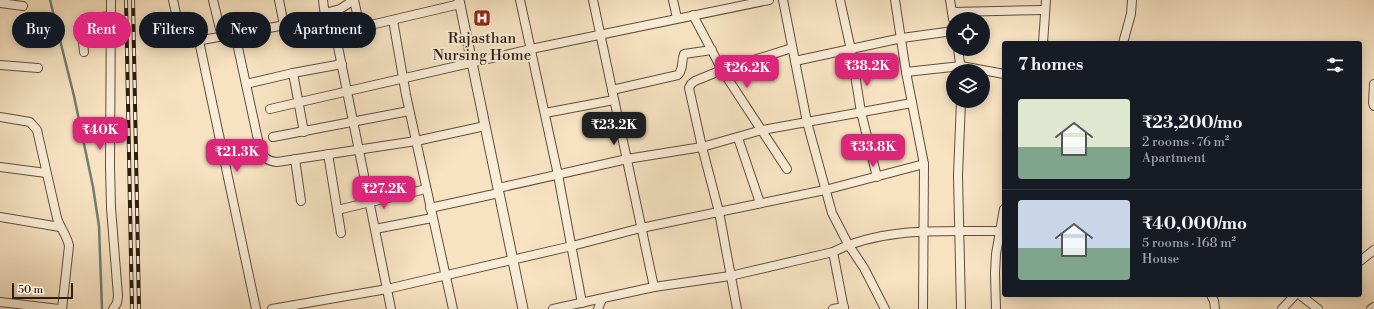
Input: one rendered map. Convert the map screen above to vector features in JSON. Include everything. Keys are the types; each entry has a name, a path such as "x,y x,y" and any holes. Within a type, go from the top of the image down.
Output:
{"street":[{"path":"111,0 111,12"},
{"path":"173,0 176,12"},
{"path":"214,0 217,12"},
{"path":"279,0 281,12"},
{"path":"323,0 325,12"},
{"path":"329,12 340,9 354,0 357,12"},
{"path":"520,0 558,175 582,303"},
{"path":"593,0 654,288"},
{"path":"672,0 677,18"},
{"path":"270,110 403,78 601,36 677,18 769,0"},
{"path":"783,0 807,122 832,213 848,244 864,268 885,309"},
{"path":"840,0 851,50 861,112 877,177"},
{"path":"895,0 906,72 924,164 923,309"},
{"path":"950,0 952,12"},
{"path":"1043,41 1046,0"},
{"path":"1124,41 1131,14 1132,0"},
{"path":"376,24 460,2 523,309"},
{"path":"0,3 23,6"},
{"path":"990,14 1045,10"},
{"path":"693,15 722,70 787,170"},
{"path":"393,20 416,141 453,309"},
{"path":"795,61 902,38 946,32"},
{"path":"84,48 84,52"},
{"path":"111,48 111,208 118,296 117,303 113,309"},
{"path":"200,48 256,309"},
{"path":"238,48 260,149 264,157 269,162 295,160 416,141 485,126"},
{"path":"336,48 342,64 391,309"},
{"path":"737,309 719,212 702,147 689,88 695,80 792,48"},
{"path":"612,90 678,75 681,72 684,54 712,50"},
{"path":"246,84 342,64"},
{"path":"0,65 38,68"},
{"path":"906,72 946,69"},
{"path":"990,72 1002,74"},
{"path":"293,73 304,132"},
{"path":"1374,84 1374,106"},
{"path":"545,113 614,100"},
{"path":"430,208 558,175 627,160 702,147 762,130 912,103"},
{"path":"960,309 958,175 961,108"},
{"path":"273,137 410,111"},
{"path":"0,117 30,122 37,130 60,227 68,238 69,246 60,309 0,302"},
{"path":"738,138 760,203"},
{"path":"328,154 341,233"},
{"path":"295,160 302,201"},
{"path":"272,309 316,300 387,289 572,246 641,228 825,190 924,164"},
{"path":"0,167 46,173"},
{"path":"337,210 426,189"},
{"path":"0,217 60,227"},
{"path":"375,229 432,218"},
{"path":"996,309 996,254 1002,220"},
{"path":"553,309 654,288 730,276 833,252 848,244 900,233 1000,231"},
{"path":"833,252 844,308 833,309"},
{"path":"1362,260 1372,255"},
{"path":"1212,297 1215,309"},
{"path":"1282,309 1293,297"},
{"path":"1303,297 1318,309"},
{"path":"598,309 602,298"},
{"path":"316,300 318,309"},
{"path":"1371,309 1374,306"}],"waterway":[{"path":"50,0 74,96 93,187 99,226 102,309"}],"railway":[{"path":"126,0 132,309"},
{"path":"133,0 139,309"}],"place":[{"name":"Rajasthan Nursing Home","path":"482,18"}]}
